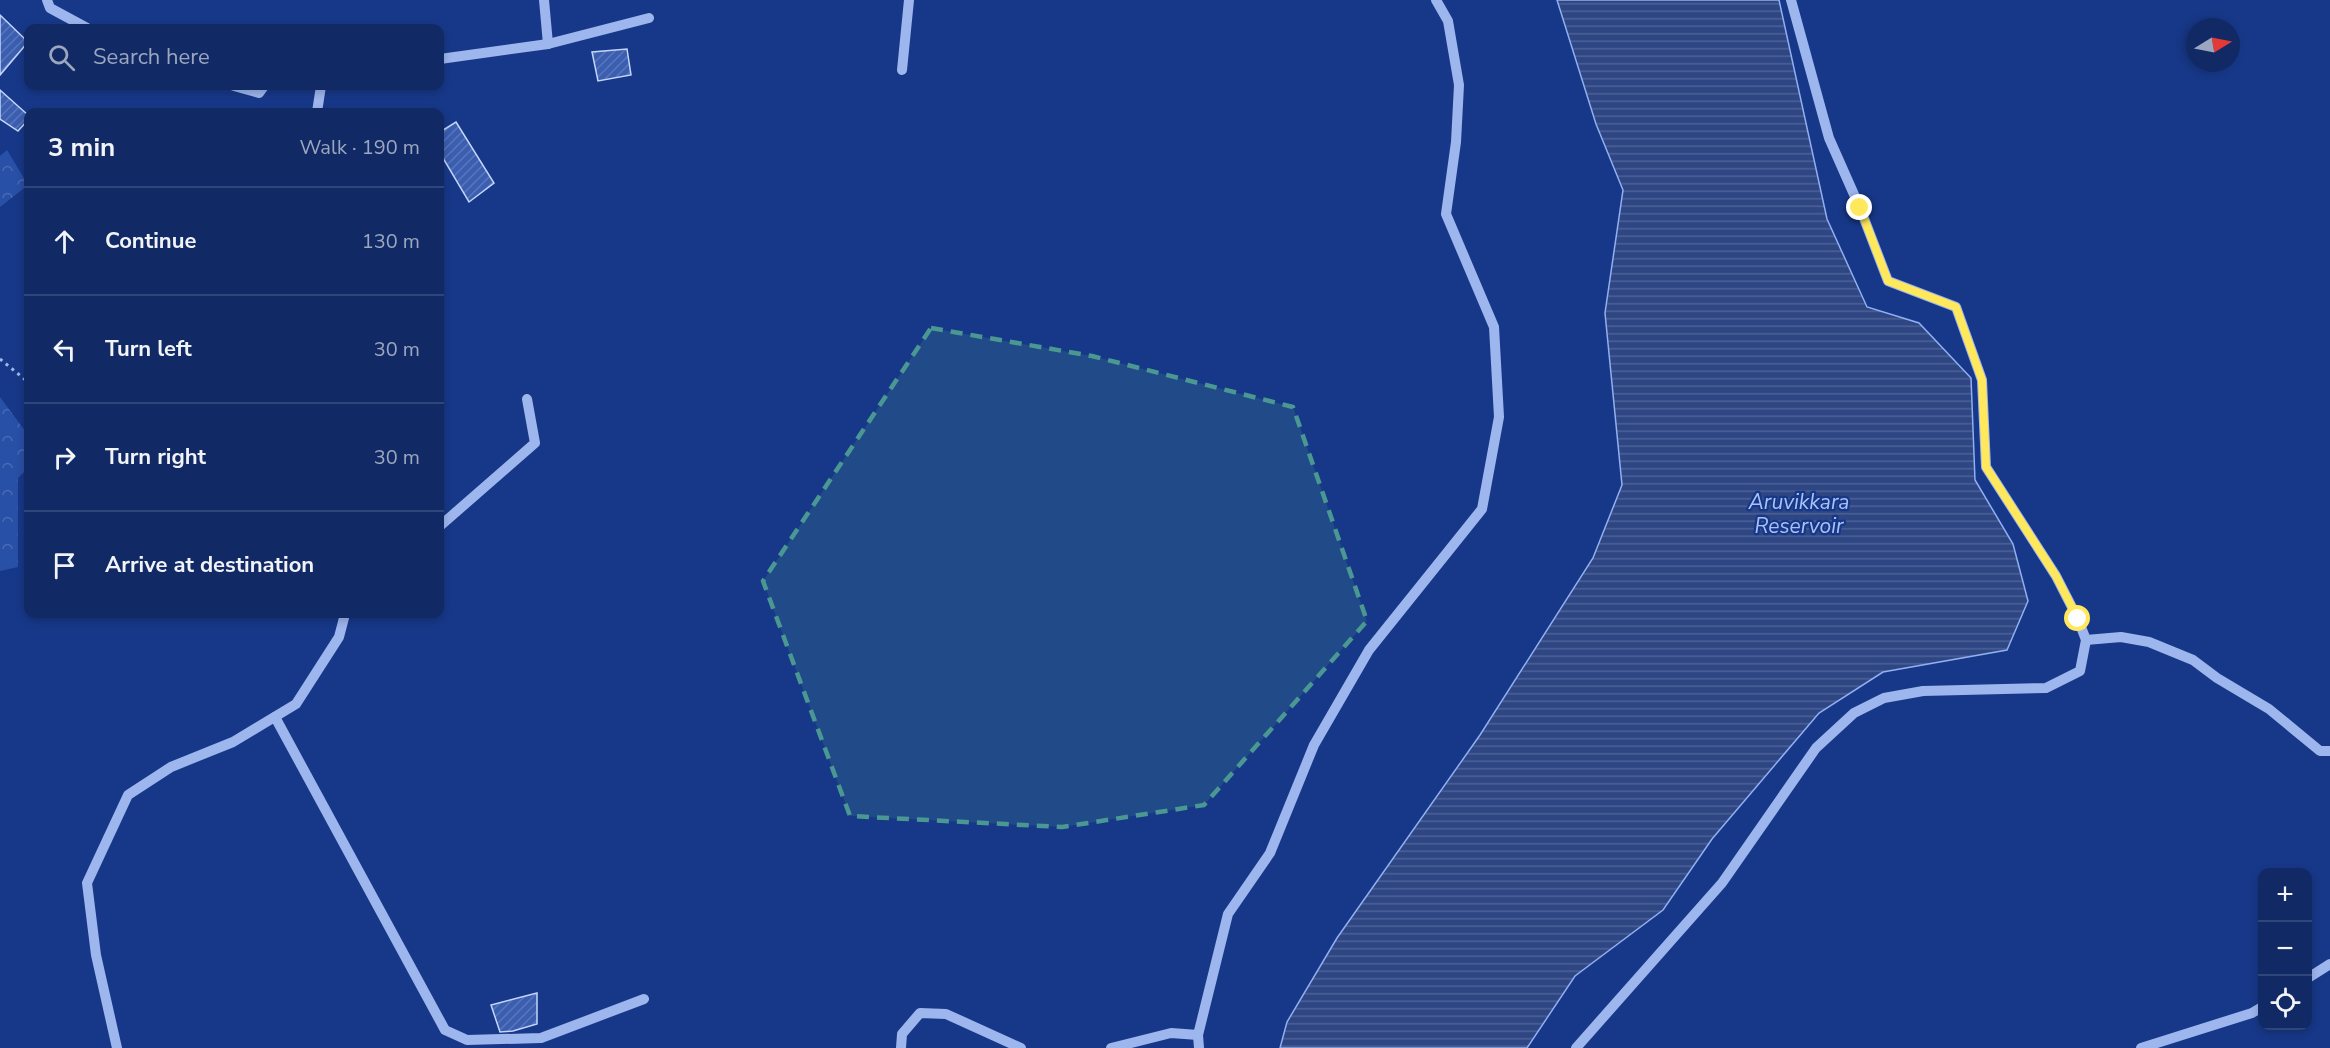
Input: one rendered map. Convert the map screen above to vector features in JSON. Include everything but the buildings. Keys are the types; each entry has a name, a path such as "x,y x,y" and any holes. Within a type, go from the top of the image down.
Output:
{"street":[{"path":"47,0 50,8 80,24"},
{"path":"544,0 548,44"},
{"path":"902,70 909,0"},
{"path":"1199,1048 1198,1035 1228,914 1269,853 1314,745 1369,650 1482,509 1499,417 1494,327 1446,214 1456,142 1459,85 1448,21 1436,0"},
{"path":"1576,1048 1722,884 1816,748 1854,713 1884,698 1923,691 2046,688 2080,671 2086,640 2056,576 1986,467 1982,380 1956,307 1888,281 1860,208 1829,138 1791,0"},
{"path":"444,58 548,44 649,18"},
{"path":"318,108 320,90"},
{"path":"444,523 535,443 527,399"},
{"path":"117,1048 96,955 87,883 128,795 163,773 233,742 296,704 339,637 344,618"},
{"path":"2086,640 2131,639 2149,642 2193,660 2217,678 2269,709 2320,751 2330,751"},
{"path":"275,717 445,1030 467,1040 541,1038 645,999"},
{"path":"2310,976 2330,964"},
{"path":"2141,1048 2258,1009"},
{"path":"901,1048 902,1034 920,1013 946,1014 1021,1048"},
{"path":"1111,1048 1171,1033 1198,1035"}],"path":[{"path":"0,359 24,379"}],"highlighted area":[{"path":"931,328 1092,356 1293,407 1367,621 1204,805 1062,827 850,816 763,581"}],"green space":[{"path":"7,150 24,178 24,188 0,207 0,156"},
{"path":"0,397 24,430 24,472 18,478 18,567 0,571"}],"water":[{"name":"Aruvikkara Reservoir","path":"1557,0 1779,0 1827,219 1867,307 1919,323 1971,378 1975,480 2013,544 2028,601 2007,650 1883,672 1819,713 1712,839 1663,910 1575,976 1527,1048 1280,1048 1287,1022 1337,938 1480,735 1593,558 1622,485 1605,313 1623,190 1596,124"}],"route":[{"path":"1860,208 1888,281 1956,307 1982,380 1986,467 2035,547 2056,576 2078,619"}]}
